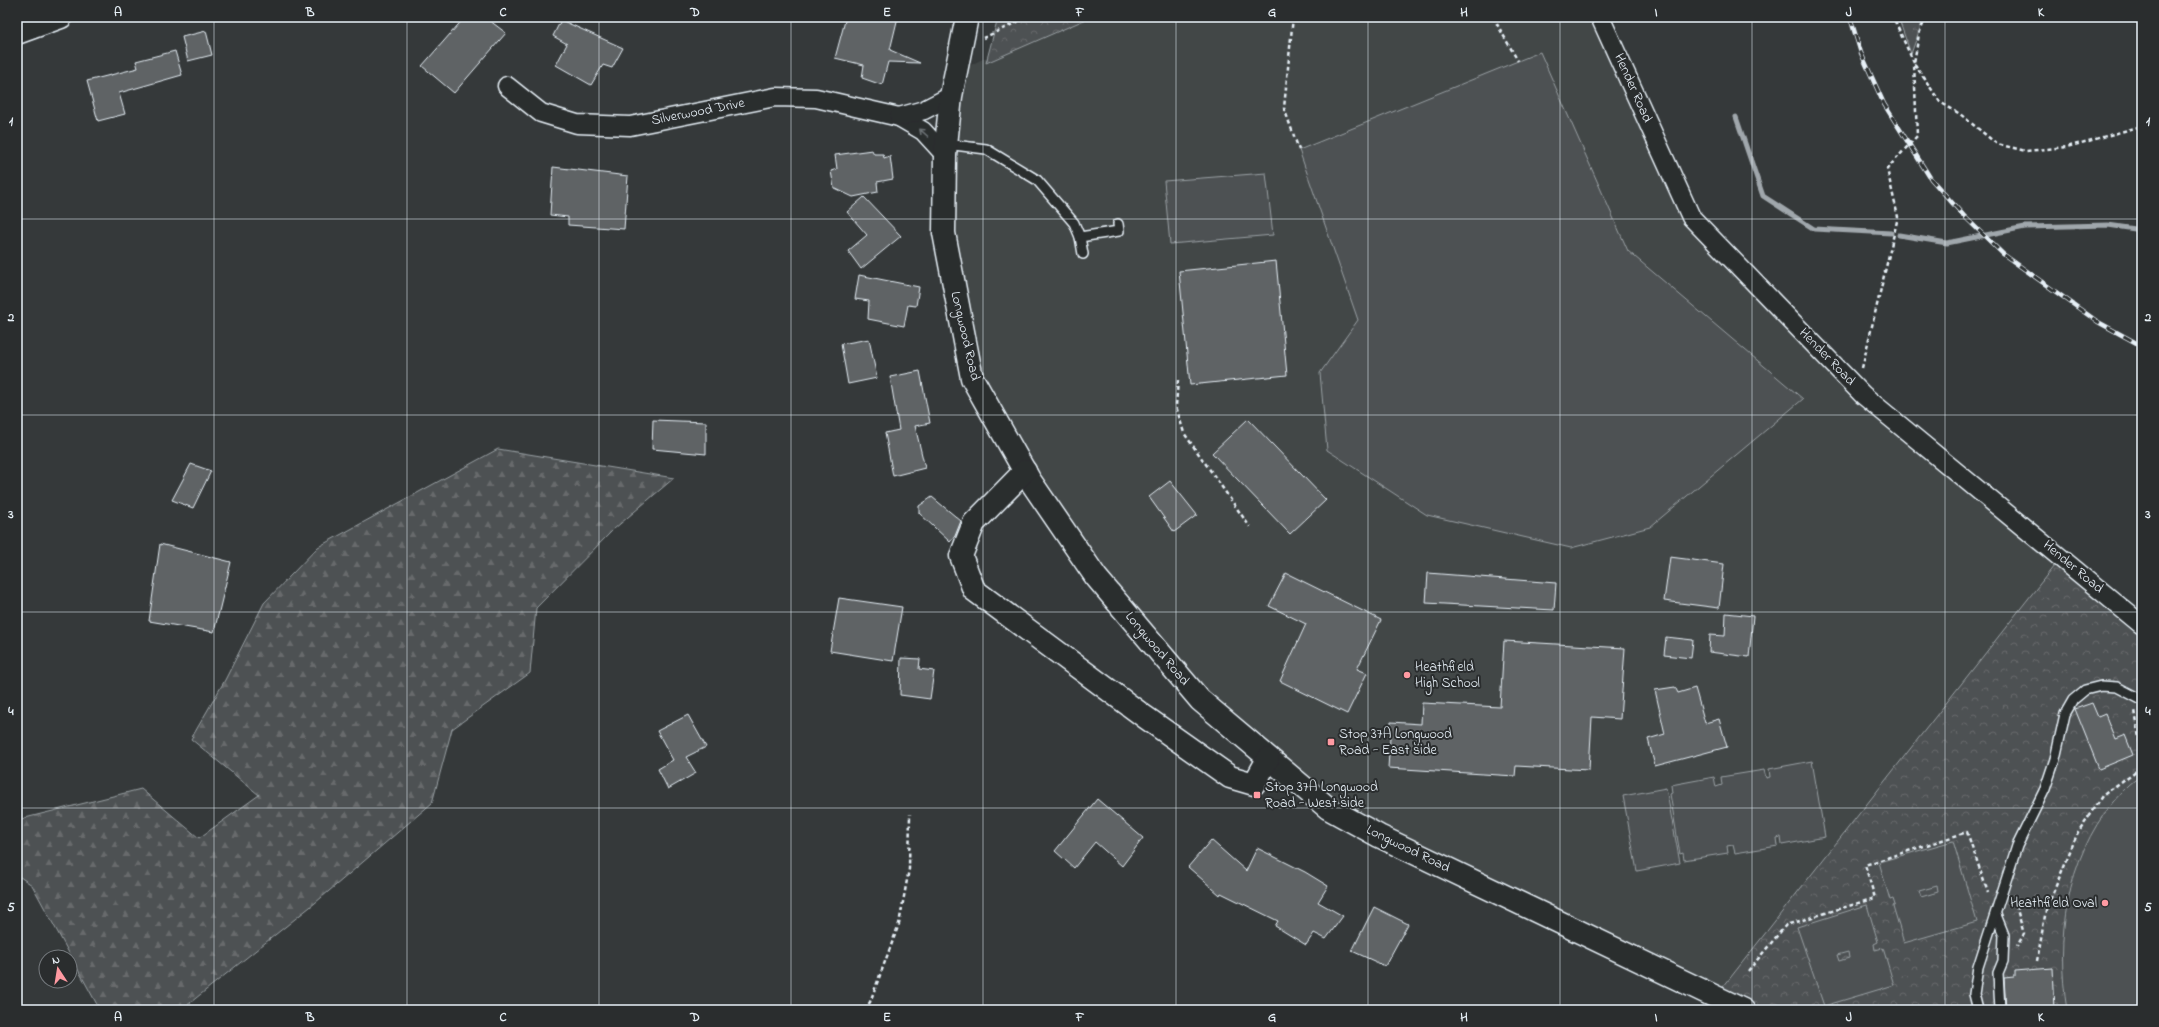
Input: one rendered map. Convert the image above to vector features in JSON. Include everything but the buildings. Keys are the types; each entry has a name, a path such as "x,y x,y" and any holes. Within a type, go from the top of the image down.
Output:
{"street":[{"path":"17,33 61,17"},
{"name":"Longwood Road","path":"967,17 951,96 945,150 944,233 972,378 1025,472 1096,577 1200,700 1268,759 1328,808 1379,836 1743,1010"},
{"name":"Hender Road","path":"1600,17 1691,217 1863,395 2142,625"},
{"name":"Silverwood Drive","path":"507,86 542,113 578,124 630,126 775,97 816,98 899,117 923,131 945,150"},
{"name":"Silverwood Drive","path":"899,117 924,110 951,96"},
{"path":"1025,472 974,523 962,556 974,590 1133,708 1230,777 1254,784 1268,759"}],"lane":[{"path":"945,150 986,149 1037,180 1074,223 1080,237 1083,254"},
{"path":"1080,237 1119,231 1118,224"},
{"path":"1978,1010 1974,994 1978,967 2017,846 2045,789 2055,759 2065,714 2073,700 2085,690 2101,686 2117,687 2142,700"},
{"path":"1996,915 2004,935 2003,961 1998,973 2000,1010"}],"path":[{"path":"960,49 1028,17"},
{"path":"1292,17 1284,108 1299,150"},
{"path":"1493,17 1518,61"},
{"path":"1893,17 1914,63 1940,102 1960,114 1997,144 2026,151 2067,147 2142,126"},
{"path":"1863,395 1862,368 1898,218 1887,169 1917,136 1914,63 1919,34 1926,17"},
{"path":"1178,380 1176,406 1184,433 1250,526"},
{"path":"2037,961 2046,910 2078,832 2102,796 2140,768 2142,759 2133,694"},
{"path":"865,1010 870,1002 899,924 909,869 910,814"},
{"path":"1748,971 1786,925 1875,898 1865,865 1967,832 1996,915"},
{"path":"2003,961 2010,958 2024,934 2017,906 2006,881"}],"shaded area":[{"path":"1070,17 1600,17 1691,217 1863,395 2061,557 1716,996 1379,836 1268,759 1096,577 972,378 944,233 956,72"}],"green space":[{"path":"998,17 1091,17 986,63"},
{"path":"1898,17 1924,17 1911,54"},
{"path":"1540,52 1628,251 1803,399 1650,527 1571,548 1427,515 1327,450 1320,373 1358,320 1299,150"},
{"path":"1266,173 1273,235 1170,244 1164,181"},
{"path":"498,449 674,478 614,529 536,608 530,673 452,729 432,803 315,903 181,1010 100,1010 78,970 78,949 67,949 32,885 17,875 17,820 141,789 199,838 259,795 191,739 225,680 264,603 318,547"},
{"path":"2061,557 2142,625 2142,1010 1743,1010 1716,996"},
{"path":"1812,761 1825,837 1782,845 1781,837 1777,838 1778,846 1735,853 1733,845 1727,846 1728,853 1684,860 1683,853 1680,854 1670,794 1672,793 1671,785 1714,777 1716,787 1722,785 1721,777 1764,770 1766,778 1770,777 1769,769"},
{"name":"Heathfield Oval","path":"2142,776 2142,1010 2067,1010 2064,983 2064,928 2068,901 2075,874 2084,849 2097,825 2119,795 2130,784"},
{"path":"1666,788 1680,863 1637,871 1623,796"},
{"path":"1953,841 1977,922 1904,943 1893,906 1895,905 1893,899 1890,900 1879,862","holes":["1937,886 1938,892 1921,897 1919,891"]},
{"path":"1867,905 1878,942 1874,944 1875,950 1883,948 1894,985 1824,1006 1797,927","holes":["1848,952 1849,958 1839,961 1837,955"]}],"waterway":[{"path":"1736,117 1763,196 1814,229 1891,233"},
{"path":"1899,235 1947,243 2025,227 2108,225 2142,230"}],"railway":[{"path":"1850,17 1861,53 1884,104 1931,179 1964,216 2003,254 2098,322 2142,346"}],"place":[{"name":"Heathfield High School","path":"1407,675"},
{"name":"Stop 37A Longwood Road - East side","path":"1331,742"},
{"name":"Stop 37A Longwood Road - West side","path":"1257,795"},
{"name":"Heathfield Oval","path":"2105,903"}]}
